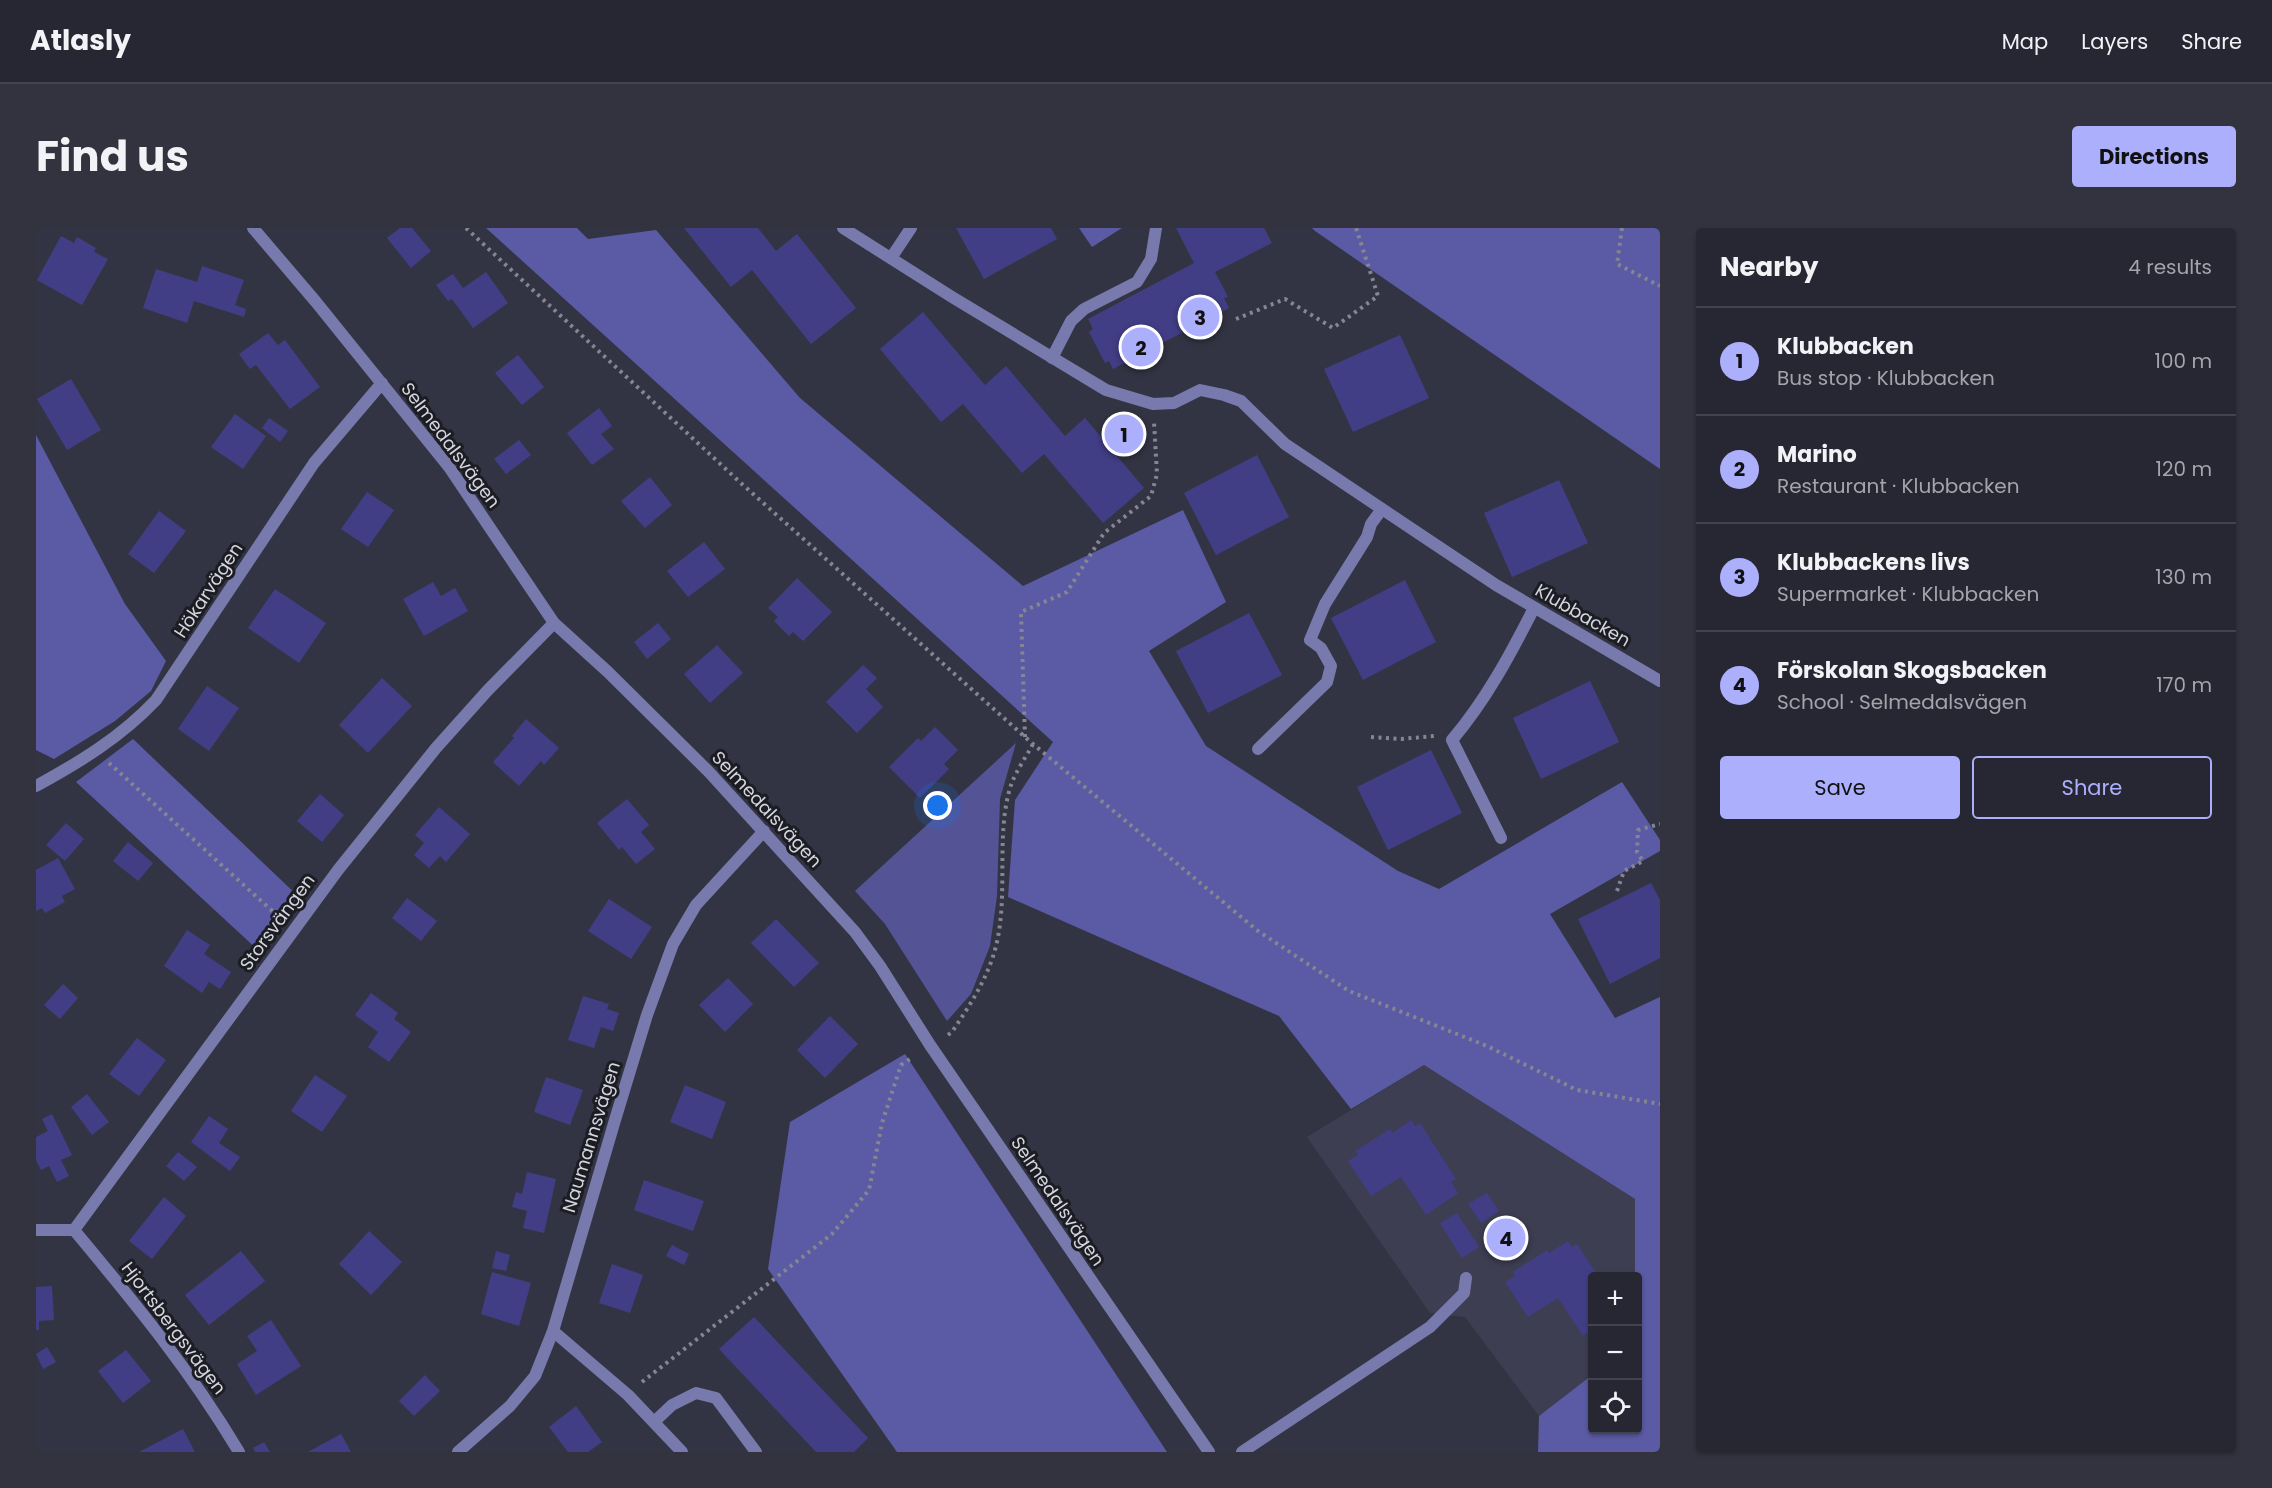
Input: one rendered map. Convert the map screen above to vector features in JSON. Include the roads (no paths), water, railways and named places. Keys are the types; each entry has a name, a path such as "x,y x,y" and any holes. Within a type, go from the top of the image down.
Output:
{"street":[{"name":"Selmedalsvägen","path":"253,228 449,467 554,623 670,732 764,831 855,933 880,966 930,1045 1209,1452"},
{"name":"Klubbacken","path":"843,228 1106,390 1153,404 1174,403 1200,390 1240,401 1285,444 1382,509 1496,585 1660,681"},
{"path":"891,258 911,228"},
{"path":"1052,358 1071,321 1083,309 1137,282 1151,259 1156,228"},
{"name":"Hökarvägen","path":"36,786 95,751 134,724 156,700 314,463 382,383"},
{"path":"1258,749 1327,682 1331,666 1321,648 1310,640 1325,604 1382,509"},
{"path":"1501,838 1452,741 1474,714 1498,677 1534,608"},
{"name":"Storsvängen","path":"74,1230 338,870 436,748 488,690 554,623"},
{"name":"Naumannsvägen","path":"458,1452 526,1389 536,1376 553,1330 647,1015 673,944 696,905 764,831"},
{"path":"36,1230 74,1230"},
{"name":"Hjortsbergsvägen","path":"74,1230 176,1355 213,1408 239,1452"},
{"path":"1242,1452 1430,1327 1464,1293 1466,1278"},
{"path":"553,1330 628,1395 682,1452"},
{"path":"654,1422 672,1405 696,1393 716,1398 756,1452"}],"place":[{"name":"Klubbackens livs","path":"1200,317"},
{"name":"Marino","path":"1141,347"},
{"name":"Klubbacken","path":"1124,434"},
{"name":"Förskolan Skogsbacken","path":"1506,1238"}]}
